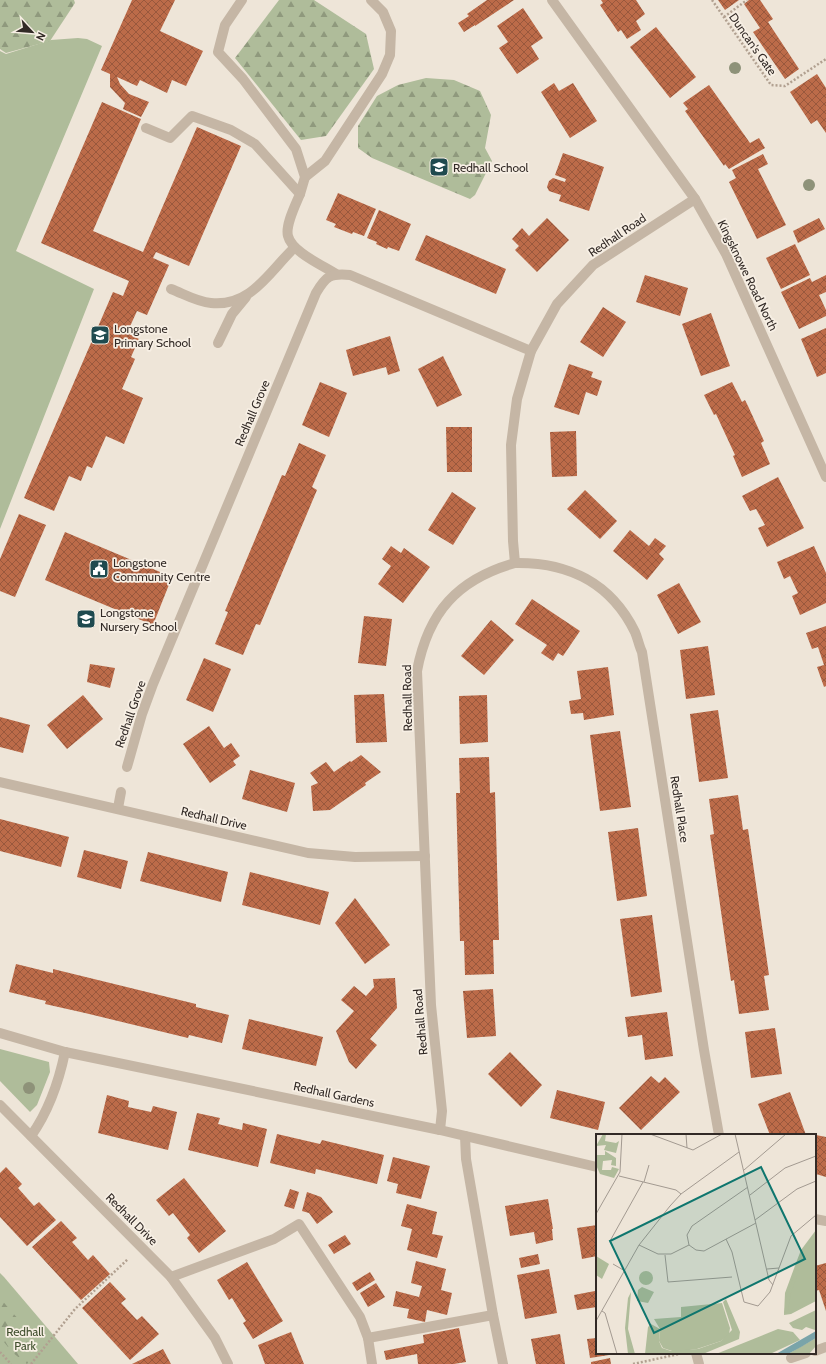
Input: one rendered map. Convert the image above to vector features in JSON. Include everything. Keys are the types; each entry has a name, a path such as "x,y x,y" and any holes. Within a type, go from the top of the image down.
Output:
{"street":[{"path":"242,0 225,25 218,52 243,79 296,149 305,176 289,222 288,235 294,248 336,274 350,275 531,351"},
{"path":"305,176 325,161 382,74 390,55 391,31 383,12 371,0"},
{"name":"Kingsknowe Road North","path":"556,1 695,199 726,254 826,477"},
{"path":"146,128 170,138 192,116 231,130 255,144 300,194"},
{"name":"Redhall Road","path":"440,1130 442,1111 431,1005 417,670 420,653 426,636 434,621 444,606 456,594 483,574 515,563 513,541 511,445 517,399 531,351 557,304 593,265 695,199"},
{"path":"218,343 232,314 246,297 294,248"},
{"name":"Redhall Grove","path":"127,767 142,714 153,684 316,293 323,282 336,274"},
{"path":"171,289 197,300 211,303 230,303 246,297"},
{"name":"Redhall Place","path":"515,563 532,563 566,569 582,576 596,585 612,599 625,615 635,633 642,652 704,1050 719,1134"},
{"name":"Redhall Drive","path":"0,782 308,853 356,857 425,856"},
{"path":"118,808 121,792"},
{"name":"Redhall Gardens","path":"0,1033 65,1052 440,1130 596,1168"},
{"path":"31,1136 41,1121 62,1068 65,1052"},
{"name":"Redhall Drive","path":"0,1105 170,1277 215,1338 228,1364"},
{"path":"465,1136 466,1159 493,1316 503,1364"},
{"path":"816,1219 826,1222"},
{"path":"170,1277 274,1239 299,1224 360,1316 368,1338 372,1364"},
{"path":"368,1338 493,1316"},
{"path":"816,1350 826,1347"},
{"path":"696,1354 699,1364"},
{"path":"790,1358 803,1354"}],"path":[{"name":"Duncan's Gate","path":"712,0 771,85 785,86 826,59"},
{"path":"724,17 748,0"},
{"path":"31,1364 75,1309 141,1246"},
{"path":"0,1352 11,1364"},
{"path":"633,1364 678,1354"}],"green space":[{"path":"0,0 74,0 75,3 50,41 6,53 0,49"},
{"path":"279,0 314,0 366,34 374,69 326,136 301,140 235,58"},
{"path":"78,38 87,39 102,46 16,251 94,289 0,529 0,51 6,54 51,40"},
{"path":"426,78 454,80 480,91 491,115 485,148 492,161 475,195 470,199 372,158 358,148 358,126 377,96 398,85"},
{"path":"0,1049 49,1062 50,1072 37,1105 30,1112 0,1081"},
{"name":"Redhall Park","path":"0,1273 4,1277 78,1364 0,1364"},
{"path":"0,1298 42,1345 27,1364 12,1352 0,1337"}],"building":[{"path":"132,0 175,0 160,31 203,51 186,86 172,80 167,93 140,80 137,86 117,77 120,84 129,94 149,102 141,117 123,109 125,103 110,87 110,74 101,70"},
{"path":"487,0 514,0 464,32 458,23 469,16 467,14"},
{"path":"601,0 636,0 645,14 636,21 641,30 627,39 621,30 618,32 600,5 603,3"},
{"path":"718,0 739,0 725,10"},
{"path":"749,0 760,0 773,19 768,22 799,69 785,79 753,32 760,28 744,4"},
{"path":"523,8 543,38 531,46 539,59 517,74 499,48 508,42 497,26"},
{"path":"656,27 696,77 670,98 630,47"},
{"path":"817,74 826,88 826,133 817,120 811,124 790,92"},
{"path":"554,83 559,91 573,83 597,121 570,138 541,92"},
{"path":"709,85 750,143 759,138 765,148 729,169 725,164 724,166 685,111 688,109 683,103"},
{"path":"102,102 141,119 93,231 143,252 197,127 241,146 189,266 156,252 153,258 169,265 147,315 137,311 127,333 139,339 131,357 135,359 122,389 143,398 124,444 106,436 92,468 87,466 81,481 69,476 54,511 24,498 113,292 123,296 129,281 41,243"},
{"path":"563,153 604,167 589,211 559,201 561,195 549,191 547,187 549,181 553,178 565,182 566,179 555,175"},
{"path":"763,154 768,164 758,169 786,225 757,239 729,182 736,178 732,170"},
{"path":"338,193 376,209 364,236 353,232 352,234 334,227 336,224 326,220"},
{"path":"379,210 411,224 399,251 388,247 387,249 376,244 377,242 367,238"},
{"path":"547,218 569,240 537,272 515,250 519,246 512,239 522,228 529,236"},
{"path":"819,218 825,229 798,243 793,231"},
{"path":"426,235 506,269 496,294 415,260"},
{"path":"795,244 810,275 781,289 766,258"},
{"path":"645,275 688,288 680,316 636,302"},
{"path":"826,275 826,292 819,295 826,310 826,316 799,329 781,292 810,278 812,282"},
{"path":"603,307 626,322 603,357 580,342"},
{"path":"711,313 730,366 701,376 682,324"},
{"path":"826,328 826,373 817,377 801,339"},
{"path":"390,336 400,371 388,375 386,367 353,376 346,350"},
{"path":"443,356 462,395 437,407 418,369"},
{"path":"569,364 593,372 591,377 602,381 597,396 586,392 579,415 554,407"},
{"path":"320,382 347,393 329,437 302,425"},
{"path":"732,382 742,402 745,400 748,406 764,441 761,443 770,464 742,477 733,456 735,455 716,414 714,415 704,395"},
{"path":"446,427 472,427 472,472 447,472"},
{"path":"576,431 577,476 552,477 550,432"},
{"path":"299,443 326,455 312,487 317,490 260,625 256,624 243,655 215,644 228,612 225,611 282,475 285,476"},
{"path":"778,477 804,528 767,547 758,528 765,525 756,509 750,511 742,496"},
{"path":"585,490 617,521 600,539 567,509"},
{"path":"452,492 476,508 453,545 428,530"},
{"path":"19,514 46,525 15,597 0,591 0,559"},
{"path":"630,530 649,546 655,538 666,546 659,554 664,559 647,580 613,551"},
{"path":"65,532 172,577 153,625 45,580"},
{"path":"391,546 401,553 404,548 430,567 403,603 378,584 391,566 382,559"},
{"path":"814,546 826,573 826,603 800,615 792,596 798,593 790,576 784,579 777,562"},
{"path":"679,583 701,622 678,634 657,595"},
{"path":"532,599 580,631 563,656 558,653 553,661 541,653 547,645 515,624"},
{"path":"364,616 392,619 386,666 358,663"},
{"path":"491,620 514,640 484,675 461,656"},
{"path":"826,626 826,686 824,687 817,667 824,665 818,647 812,649 806,633"},
{"path":"708,646 715,695 686,699 680,650"},
{"path":"204,658 231,669 213,712 186,700"},
{"path":"90,664 115,668 110,688 87,682"},
{"path":"608,667 614,715 584,720 583,713 571,714 569,701 581,699 577,671"},
{"path":"384,694 387,742 356,743 354,695"},
{"path":"83,695 103,719 67,749 47,725"},
{"path":"487,695 488,742 460,744 459,696"},
{"path":"718,710 728,778 699,782 690,714"},
{"path":"0,717 30,725 23,753 0,747"},
{"path":"209,726 224,748 231,743 240,756 233,761 236,765 210,783 183,744"},
{"path":"620,731 631,807 600,811 590,735"},
{"path":"361,755 381,772 365,783 366,785 330,810 313,811 311,786 318,783 310,773 326,762 334,772"},
{"path":"489,757 490,793 495,792 499,940 493,940 494,974 465,975 464,941 460,941 456,793 460,793 459,758"},
{"path":"250,770 295,783 287,812 242,799"},
{"path":"738,795 743,830 748,829 769,975 764,976 769,1010 739,1014 734,980 731,981 710,835 714,834 709,799"},
{"path":"0,819 69,837 61,867 0,851"},
{"path":"638,828 647,896 617,901 608,832"},
{"path":"84,850 128,861 121,889 77,877"},
{"path":"148,852 228,872 221,902 140,881"},
{"path":"250,872 329,892 320,925 242,905"},
{"path":"355,898 390,945 365,964 335,923"},
{"path":"652,915 662,992 631,997 620,919"},
{"path":"16,964 53,973 53,969 196,1004 196,1007 229,1015 222,1043 189,1035 188,1038 45,1004 46,1001 9,992"},
{"path":"395,978 397,1008 370,1039 377,1045 356,1069 349,1062 336,1031 354,1011 341,1000 354,986 366,996 374,987 373,979"},
{"path":"493,989 496,1036 467,1038 463,991"},
{"path":"667,1012 673,1056 645,1060 642,1035 628,1037 625,1017"},
{"path":"249,1019 323,1037 316,1066 242,1049"},
{"path":"775,1028 782,1074 751,1078 745,1032"},
{"path":"510,1052 542,1085 521,1107 488,1074"},
{"path":"651,1076 659,1083 665,1077 680,1092 641,1130 619,1108"},
{"path":"557,1090 605,1102 598,1130 550,1118"},
{"path":"790,1092 806,1134 770,1134 758,1104"},
{"path":"107,1095 129,1101 128,1107 151,1112 153,1106 177,1112 168,1150 98,1133"},
{"path":"197,1113 220,1118 218,1124 242,1130 243,1123 267,1129 258,1167 188,1150"},
{"path":"277,1134 320,1144 322,1140 384,1155 377,1184 316,1169 315,1174 270,1163"},
{"path":"816,1135 826,1137 826,1177 816,1174"},
{"path":"393,1157 430,1166 421,1199 396,1193 398,1184 387,1181"},
{"path":"6,1167 22,1184 18,1188 34,1206 39,1202 56,1220 27,1246 0,1217 0,1173"},
{"path":"184,1178 226,1231 199,1253 187,1238 190,1235 173,1213 169,1216 156,1200"},
{"path":"290,1189 299,1192 294,1209 284,1206"},
{"path":"307,1192 321,1197 333,1212 317,1224 309,1213 302,1211"},
{"path":"548,1199 553,1229 553,1240 536,1244 534,1232 510,1236 505,1206"},
{"path":"407,1204 437,1212 432,1234 443,1236 437,1258 407,1250 412,1229 401,1226"},
{"path":"61,1221 77,1238 72,1242 88,1260 93,1255 110,1274 81,1300 32,1247"},
{"path":"596,1225 596,1256 582,1259 577,1228"},
{"path":"345,1235 351,1244 334,1254 328,1245"},
{"path":"538,1254 540,1264 521,1268 519,1258"},
{"path":"416,1261 446,1269 441,1290 452,1293 447,1315 427,1310 425,1322 407,1318 409,1309 393,1306 396,1291 419,1297 422,1286 411,1283"},
{"path":"247,1262 283,1321 253,1339 243,1323 246,1321 232,1298 229,1300 217,1280"},
{"path":"826,1263 826,1311 819,1290 816,1291 816,1266"},
{"path":"549,1269 557,1313 525,1319 517,1275"},
{"path":"370,1272 375,1280 357,1291 352,1283"},
{"path":"110,1282 126,1299 121,1303 137,1320 142,1316 159,1334 130,1360 82,1308"},
{"path":"376,1283 385,1297 368,1307 360,1293"},
{"path":"595,1291 596,1307 577,1310 574,1295"},
{"path":"459,1328 466,1362 454,1364 418,1364 417,1354 386,1360 384,1351 424,1343 423,1335"},
{"path":"291,1332 304,1364 265,1364 258,1345"},
{"path":"560,1334 565,1364 536,1364 531,1339"},
{"path":"596,1338 596,1354 609,1355 590,1358 587,1339"},
{"path":"163,1349 171,1364 132,1364"},
{"path":"610,1358 611,1364 591,1364 591,1362"}],"place":[{"name":"Redhall School","path":"439,167"},
{"name":"Longstone Primary School","path":"100,335"},
{"name":"Longstone Community Centre","path":"99,569"},
{"name":"Longstone Nursery School","path":"86,619"}]}
